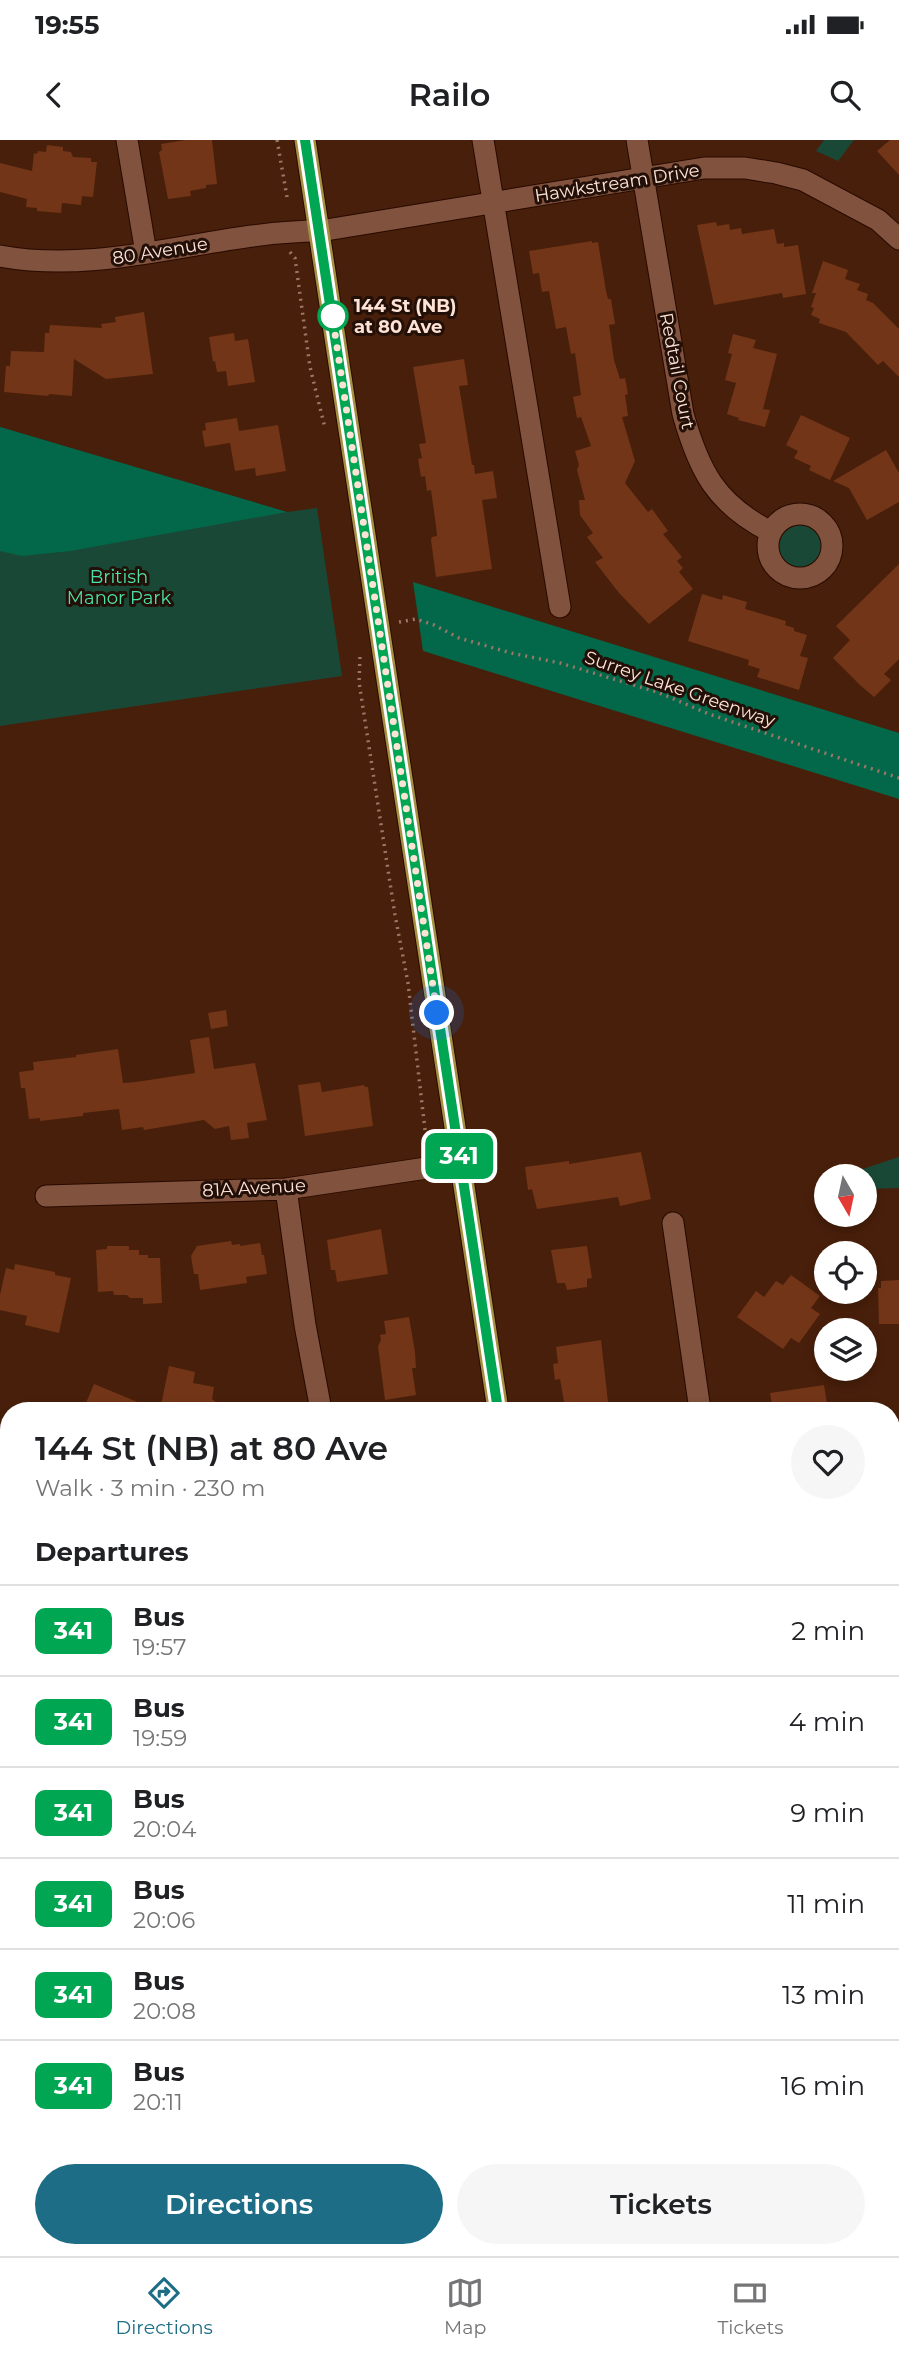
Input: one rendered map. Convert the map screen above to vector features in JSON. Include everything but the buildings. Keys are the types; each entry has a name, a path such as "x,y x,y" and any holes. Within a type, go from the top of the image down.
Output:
{"main road":[{"path":"305,140 497,1402"}],"street":[{"path":"127,140 146,253"},
{"path":"483,140 560,607"},
{"name":"Redtail Court","path":"637,140 683,414 693,450 716,490 752,522 771,532"},
{"name":"Hawkstream Drive","path":"320,231 704,168 745,168 803,180 878,220 899,239"},
{"name":"80 Avenue","path":"0,256 30,261 96,261 284,231 320,231"},
{"name":"81A Avenue","path":"46,1196 286,1189 460,1163"},
{"path":"286,1189 305,1325 319,1402"},
{"path":"673,1223 699,1402"}],"path":[{"path":"276,140 287,197"},
{"path":"295,261 310,367 326,434"},
{"name":"Surrey Lake Greenway","path":"412,620 434,625 459,638 560,663 657,692 709,714 899,778"},
{"path":"360,654 359,682 408,983 427,1146"}],"green space":[{"path":"824,140 854,140 838,161 816,151"},
{"name":"British Manor Park","path":"0,427 287,512 317,508 342,676 0,726"},
{"path":"0,427 287,512 70,551 22,556 0,551"},
{"path":"801,525 816,532 823,547 816,562 801,569 786,562 779,547 786,532"},
{"path":"413,582 899,733 899,799 423,651"},
{"path":"899,1157 899,1188 877,1189 877,1164"}],"bus line":[{"name":"341","path":"305,140 497,1402"}],"place":[{"name":"144 St (NB) at 80 Ave","path":"333,316"}],"route":[{"path":"333,316 331,307 437,1013"}]}
